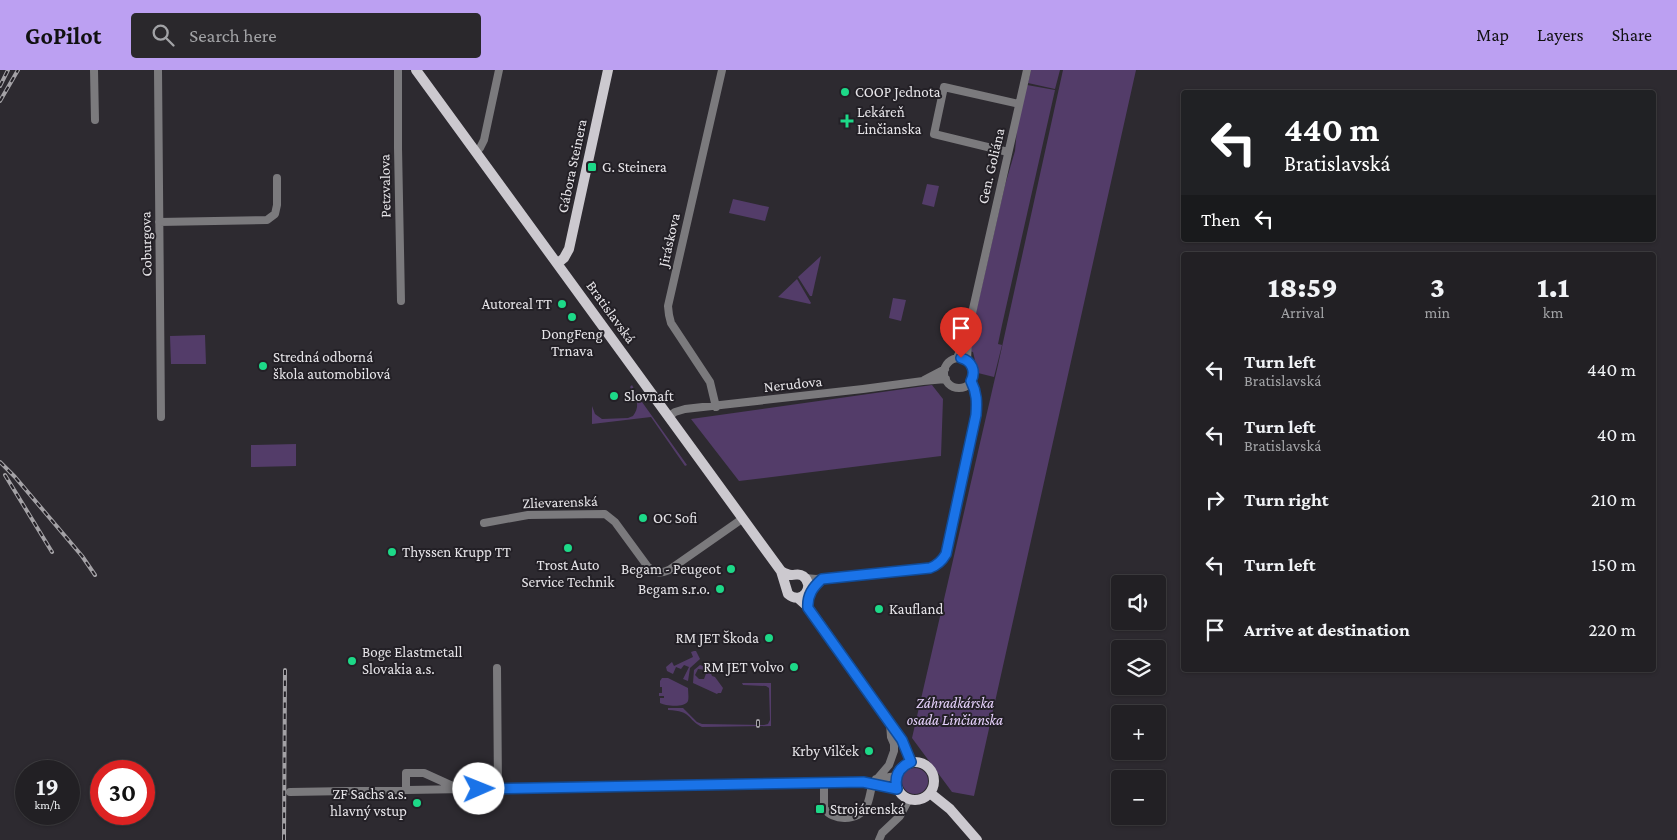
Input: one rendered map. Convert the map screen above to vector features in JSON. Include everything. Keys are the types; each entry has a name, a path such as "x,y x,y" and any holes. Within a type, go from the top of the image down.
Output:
{"main road":[{"name":"Bratislavská","path":"416,70 558,263 742,519 788,579"},
{"name":"Gábora Steinera","path":"558,263 564,258 569,249 608,70"},
{"name":"Bratislavská","path":"798,574 809,585 791,596 786,591 788,579 798,574"},
{"path":"809,585 807,607 902,740 911,762"},
{"path":"911,762 924,764 931,770 934,783 930,793 921,799 909,799 897,789 896,776 902,766 911,762"},
{"path":"930,793 950,809 977,840"}],"street":[{"path":"94,70 95,120"},
{"name":"Coburgova","path":"158,70 162,417"},
{"name":"Petzvalova","path":"398,70 401,301"},
{"path":"476,151 484,140 499,70"},
{"name":"Jiráskova","path":"716,407 710,382 671,323 668,306 722,70"},
{"name":"Gen. Goliána","path":"968,332 1027,70"},
{"path":"1008,152 934,134 944,87 1019,104"},
{"path":"159,222 267,220 275,214 277,178"},
{"path":"957,358 971,364 974,372 968,384 956,387 952,386 946,379 945,369 949,362 957,358 968,332"},
{"path":"967,361 968,332"},
{"name":"Nerudova","path":"923,380 945,369"},
{"name":"Nerudova","path":"668,417 679,410 863,390 923,380 946,379"},
{"path":"809,585 930,568 936,566 942,560 946,554 976,415 976,390 968,384"},
{"name":"Zlievarenská","path":"484,523 528,515 605,514 615,522 648,568 654,572 662,573 742,519"},
{"path":"807,607 808,596 813,588 809,585"},
{"path":"497,668 498,789"},
{"path":"824,783 824,808 830,816 844,818 857,814 864,809 871,781 889,765 894,751 890,723"},
{"path":"406,790 406,773 424,773 461,790"},
{"path":"290,792 824,783 871,781 896,776"},
{"path":"871,781 897,789"},
{"path":"878,840 882,833 900,816 909,799"}],"green space":[{"path":"1031,70 1060,70 1055,89 1028,83"},
{"name":"Záhradkárska osada Linčianska","path":"1063,70 1136,70 974,796 952,792 912,738 998,365"},
{"path":"1027,85 1055,90 1002,325 998,344 1002,345 994,377 978,373 973,352 969,351 971,334 1005,185 1015,151 1017,129"},
{"path":"927,184 939,186 934,207 922,204"},
{"path":"733,199 769,207 765,221 729,213"},
{"path":"821,256 812,296 810,296 798,277"},
{"path":"797,279 811,303 810,304 778,297"},
{"path":"893,298 906,300 901,321 889,318"},
{"path":"205,335 206,364 171,364 170,336"},
{"path":"632,385 637,395 687,465 685,466 651,417 592,424 592,406 595,414 602,419 628,418 633,416 637,405 636,398 630,387"},
{"path":"932,385 943,399 941,456 739,481 691,419"},
{"path":"296,444 296,466 251,467 251,445"},
{"path":"696,651 700,659 690,668 688,681 683,679 689,667 684,665 681,669 676,667 673,674 667,671 666,667 672,662 674,666 693,657 691,652"},
{"path":"700,665 708,668 706,670 698,669 695,675 699,679 704,679 709,669 712,676 715,677 723,688 721,693 717,694 693,683 694,670"},
{"path":"662,678 668,678 688,688 688,701 683,705 675,706 660,703 660,698 664,698 664,696 659,696 659,693 662,693 660,681"},
{"path":"742,683 771,683 771,726 702,727 682,712 668,710 668,708 683,708 697,722 702,724 768,724 770,720 769,688 766,686 743,685"},
{"path":"915,768 924,772 928,781 924,790 915,794 906,790 902,781 906,772"}],"railway":[{"path":"0,86 8,70"},
{"path":"0,101 18,70"},
{"path":"0,462 82,556 95,575"},
{"path":"5,475 52,552"},
{"path":"284,840 285,670"},
{"path":"758,721 758,726"}],"place":[{"name":"COOP Jednota","path":"845,92"},
{"name":"Lekáreň Linčianska","path":"847,121"},
{"name":"G. Steinera","path":"592,167"},
{"name":"Autoreal TT","path":"562,304"},
{"name":"DongFeng Trnava","path":"572,317"},
{"name":"Stredná odborná škola automobilová","path":"263,366"},
{"name":"Slovnaft","path":"614,396"},
{"name":"OC Sofi","path":"643,518"},
{"name":"Trost Auto Service Technik","path":"568,548"},
{"name":"Thyssen Krupp TT","path":"392,552"},
{"name":"Begam - Peugeot","path":"731,569"},
{"name":"Begam s.r.o.","path":"720,589"},
{"name":"Kaufland","path":"879,609"},
{"name":"RM JET Škoda","path":"769,638"},
{"name":"Boge Elastmetall Slovakia a.s.","path":"352,661"},
{"name":"RM JET Volvo","path":"794,667"},
{"name":"Krby Vilček","path":"869,751"},
{"name":"ZF Sachs a.s. hlavný vstup","path":"417,803"},
{"name":"Strojárenská","path":"820,809"}],"route":[{"path":"479,789 863,782 897,789 896,776 902,766 911,762 902,740 808,608 808,596 822,579 930,568 936,566 946,554 976,415 976,390 971,381 974,372 973,368 971,364 961,358"}]}
